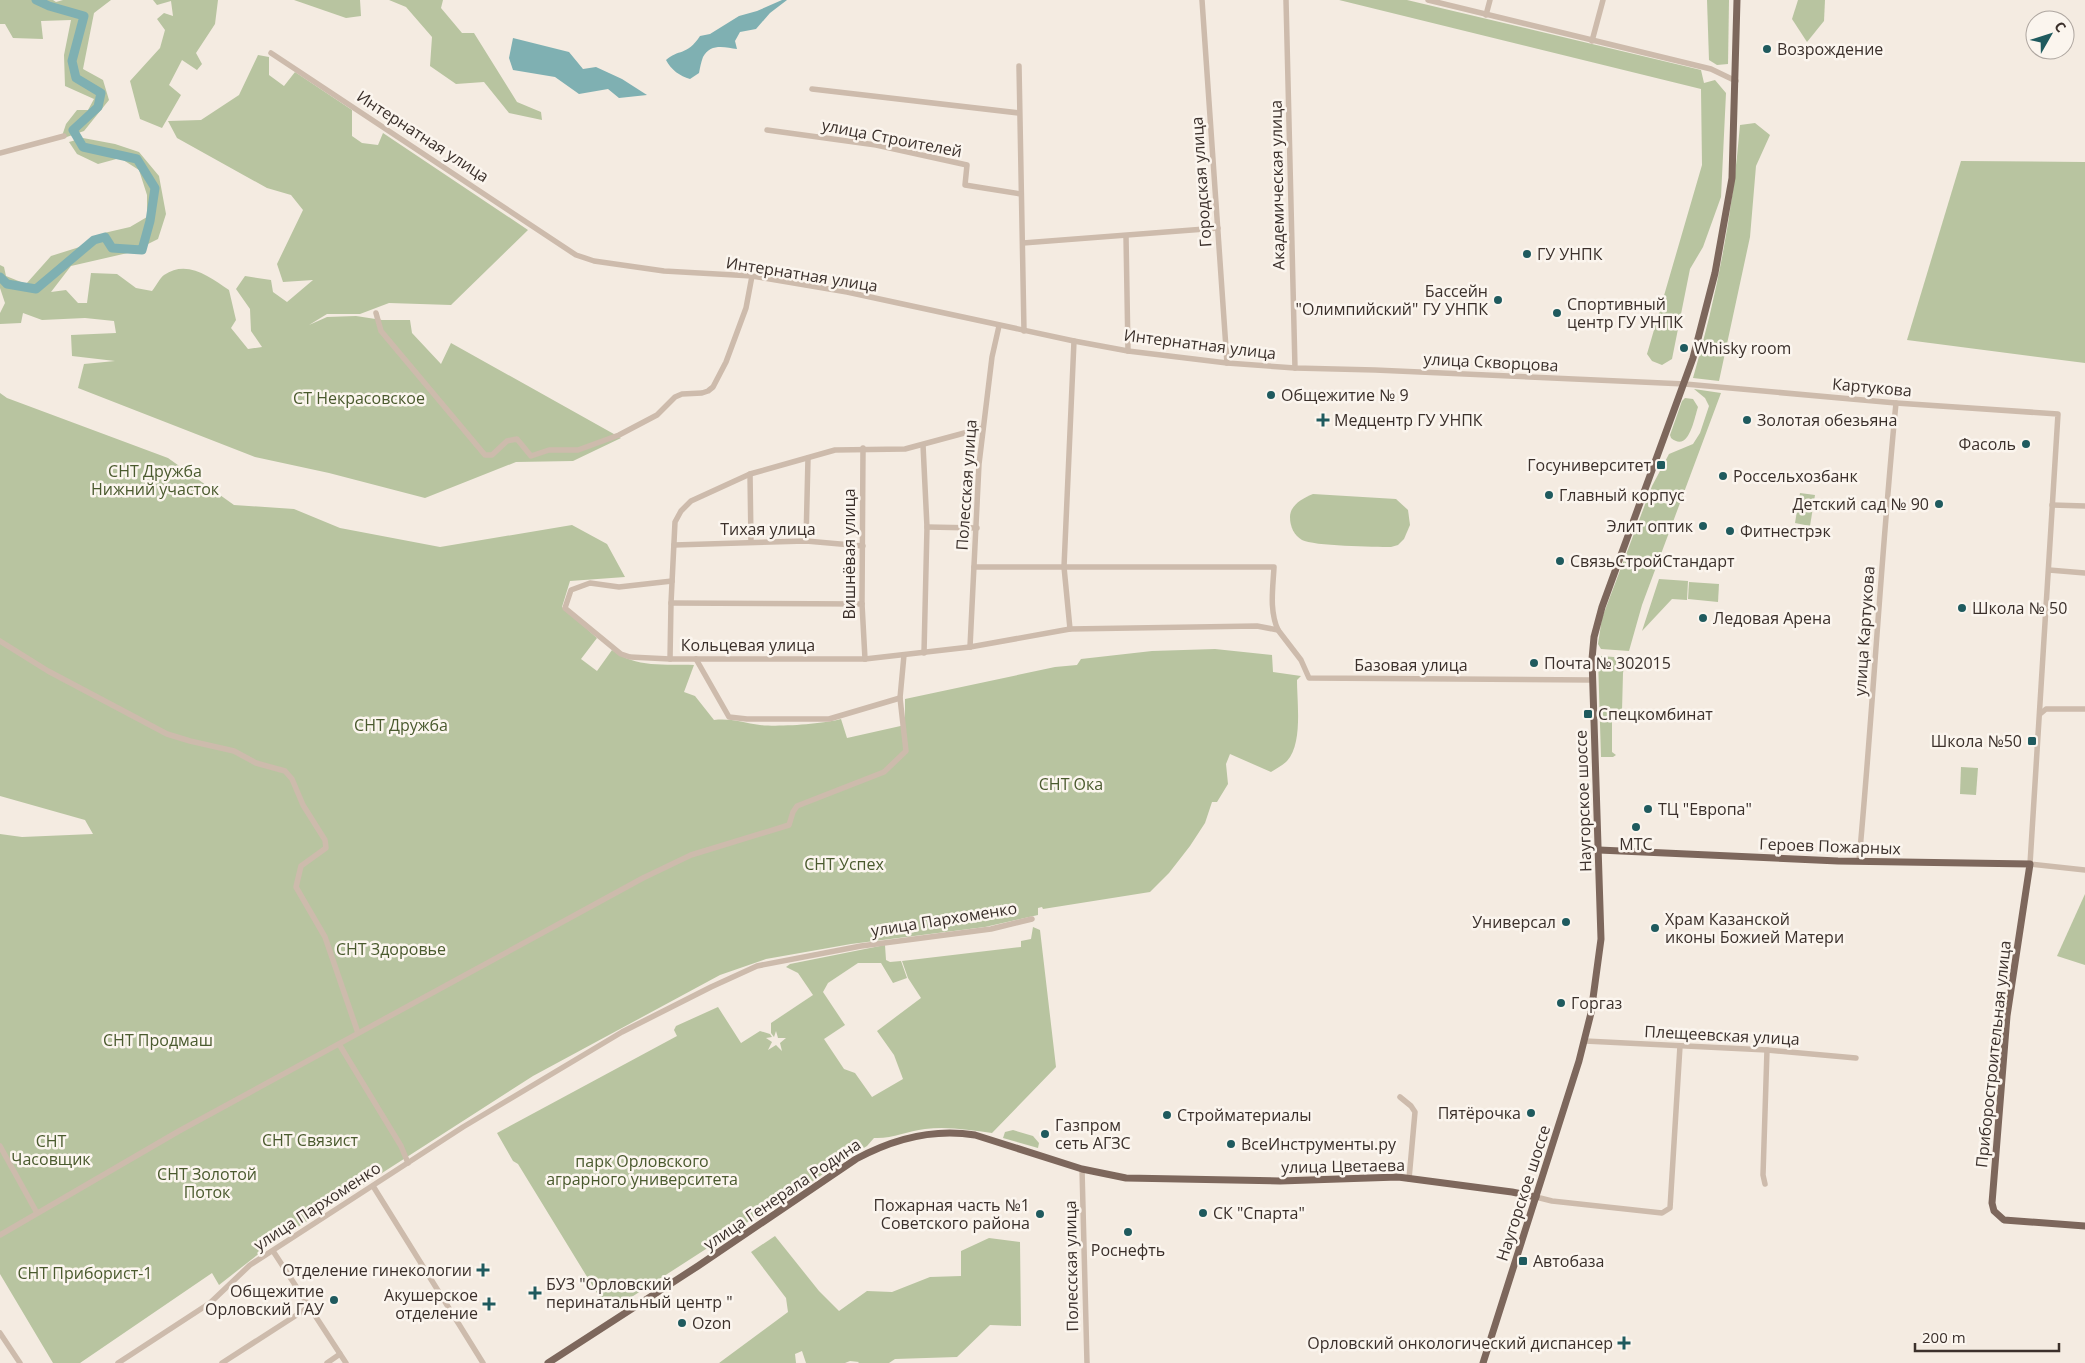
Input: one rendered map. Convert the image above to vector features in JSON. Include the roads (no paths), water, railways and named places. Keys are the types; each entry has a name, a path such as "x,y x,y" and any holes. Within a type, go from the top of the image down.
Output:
{"main road":[{"name":"Наугорское шоссе","path":"1483,1363 1585,1041 1594,1000 1601,940 1592,651 1598,621 1685,384 1700,334 1721,242 1732,178 1737,0"},
{"name":"Героев Пожарных","path":"1599,850 1859,861 2030,864"},
{"name":"Приборостроительная улица","path":"2030,864 2005,1036 1992,1203 1994,1211 2004,1220 2085,1226"},
{"name":"улица Генерала Родина","path":"548,1363 695,1268 856,1159 879,1146 926,1134 958,1133 990,1139 1082,1169"},
{"name":"улица Цветаева","path":"1082,1169 1133,1178 1280,1181 1364,1178 1409,1179 1536,1197"}],"street":[{"name":"Городская улица","path":"1202,0 1227,363"},
{"name":"Академическая улица","path":"1286,0 1295,368"},
{"path":"1428,0 1711,69 1736,81"},
{"path":"1486,15 1490,0"},
{"path":"1592,41 1603,0"},
{"name":"Интернатная улица","path":"271,53 585,259 664,271 752,276 846,292 999,326 1128,351 1227,363 1295,368"},
{"path":"1019,66 1024,331"},
{"path":"812,89 1019,113"},
{"name":"улица Строителей","path":"767,130 876,145 967,165 965,186 1021,194"},
{"path":"0,153 64,136"},
{"path":"1023,243 1218,228"},
{"path":"1126,236 1128,351"},
{"path":"376,313 381,331 485,455 492,455 507,442 517,439 531,456 549,450 578,450 619,435 658,415 675,397 682,394 702,393 713,387 726,362 746,308 752,276"},
{"name":"Полесская улица","path":"970,647 979,464 992,357 999,326"},
{"path":"1070,629 1064,567 1074,341"},
{"name":"улица Скворцова","path":"1295,368 1685,384"},
{"name":"Картукова","path":"1685,384 1896,403 2058,414"},
{"name":"улица Картукова","path":"1859,861 1869,754 1886,504 1896,403"},
{"name":"Приборостроительная улица","path":"2030,864 2058,414"},
{"name":"Кольцевая улица","path":"983,428 905,449 863,448 835,450 750,474 686,505 675,522 670,603 670,659 865,659 970,647 1070,629 1257,626 1278,630"},
{"path":"923,445 926,527 924,653"},
{"name":"Вишнёвая улица","path":"863,448 862,604 865,659"},
{"path":"806,541 808,458"},
{"path":"750,474 752,542"},
{"path":"2052,505 2085,506"},
{"path":"926,527 977,528"},
{"name":"Тихая улица","path":"674,545 806,541 863,546"},
{"path":"974,567 1274,567 1272,609 1278,630"},
{"path":"2049,570 2085,572"},
{"path":"670,659 630,658 620,654 565,608 571,590 590,583 619,587 672,581"},
{"path":"670,603 862,604"},
{"name":"Базовая улица","path":"1278,630 1301,660 1308,678 1592,680"},
{"path":"0,641 48,671 167,734 234,751 256,763 285,771 292,779 303,805 325,840 326,848 319,855 301,866 296,886 325,937 358,1033"},
{"path":"0,1235 178,1131 642,878 691,855 789,826 793,812 804,802 884,772 906,751 900,698 904,655"},
{"path":"696,659 730,716 747,719 829,719 900,698"},
{"path":"2040,714 2046,709 2085,709"},
{"path":"2030,864 2085,870"},
{"name":"улица Пархоменко","path":"118,1363 210,1303 250,1265 408,1163 538,1081 622,1032 711,987 757,966 861,946 991,928 1032,919"},
{"name":"Плещеевская улица","path":"1585,1041 1767,1050 1856,1058"},
{"path":"339,1044 401,1146 408,1163"},
{"name":"улица Цветаева","path":"1536,1197 1552,1201 1662,1213 1671,1204 1680,1046"},
{"path":"1765,1184 1763,1175 1767,1050"},
{"path":"1400,1097 1414,1110 1409,1179"},
{"path":"0,1146 38,1213"},
{"name":"Полесская улица","path":"1082,1169 1087,1363"},
{"path":"373,1186 483,1363"},
{"path":"273,1251 346,1363"},
{"path":"222,1363 309,1307"},
{"path":"0,1333 20,1363"},
{"path":"327,1363 340,1354"}],"water":[{"path":"782,0 787,0 770,13 756,29 740,32 735,41 737,49 718,47 706,53 702,59 699,73 690,79 676,72 666,60 691,47 700,36 710,34 739,16 757,11"},
{"path":"513,38 569,52 583,69 596,67 622,79 647,95 619,98 608,89 579,94 555,77 513,70 509,58"}],"waterway":[{"path":"0,277 7,284 36,289 94,240 105,237 112,248 142,250 150,221 155,188 137,159 83,147 73,130 98,107 101,93 76,78 72,61 84,16 49,6 36,0"}],"place":[{"name":"Возрождение","path":"1767,49"},
{"name":"ГУ УНПК","path":"1527,254"},
{"name":"Бассейн \"Олимпийский\" ГУ УНПК","path":"1498,300"},
{"name":"Спортивный центр ГУ УНПК","path":"1557,313"},
{"name":"Whisky room","path":"1684,348"},
{"name":"Общежитие № 9","path":"1271,395"},
{"name":"Медцентр ГУ УНПК","path":"1323,420"},
{"name":"Золотая обезьяна","path":"1747,420"},
{"name":"Фасоль","path":"2026,444"},
{"name":"Госуниверситет","path":"1661,465"},
{"name":"Россельхозбанк","path":"1723,476"},
{"name":"Главный корпус","path":"1549,495"},
{"name":"Детский сад № 90","path":"1939,504"},
{"name":"Элит оптик","path":"1703,526"},
{"name":"Фитнестрэк","path":"1730,531"},
{"name":"СвязьСтройСтандарт","path":"1560,561"},
{"name":"Школа № 50","path":"1962,608"},
{"name":"Ледовая Арена","path":"1703,618"},
{"name":"Почта № 302015","path":"1534,663"},
{"name":"Спецкомбинат","path":"1588,714"},
{"name":"Школа №50","path":"2032,741"},
{"name":"ТЦ \"Европа\"","path":"1648,809"},
{"name":"МТС","path":"1636,827"},
{"name":"Универсал","path":"1566,922"},
{"name":"Храм Казанской иконы Божией Матери","path":"1655,928"},
{"name":"Горгаз","path":"1561,1003"},
{"name":"Пятёрочка","path":"1531,1113"},
{"name":"Стройматериалы","path":"1167,1115"},
{"name":"Газпром сеть АГЗС","path":"1045,1134"},
{"name":"ВсеИнструменты.ру","path":"1231,1144"},
{"name":"СК \"Спарта\"","path":"1203,1213"},
{"name":"Пожарная часть №1 Советского района","path":"1040,1214"},
{"name":"Роснефть","path":"1128,1232"},
{"name":"Автобаза","path":"1523,1261"},
{"name":"Отделение гинекологии","path":"483,1270"},
{"name":"БУЗ \"Орловский перинатальный центр \"","path":"535,1293"},
{"name":"Общежитие Орловский ГАУ","path":"334,1300"},
{"name":"Акушерское отделение","path":"489,1304"},
{"name":"Ozon","path":"682,1323"},
{"name":"Орловский онкологический диспансер","path":"1624,1343"}],"park label":[{"name":"СТ Некрасовское","path":"359,398"},
{"name":"СНТ Дружба Нижний участок","path":"155,480"},
{"name":"СНТ Дружба","path":"401,725"},
{"name":"СНТ Ока","path":"1071,784"},
{"name":"СНТ Успех","path":"844,864"},
{"name":"СНТ Здоровье","path":"391,949"},
{"name":"СНТ Продмаш","path":"158,1040"},
{"name":"СНТ Связист","path":"310,1140"},
{"name":"СНТ Часовщик","path":"51,1150"},
{"name":"парк Орловского аграрного университета","path":"642,1170"},
{"name":"СНТ Золотой Поток","path":"207,1183"},
{"name":"СНТ Приборист-1","path":"85,1273"}]}
